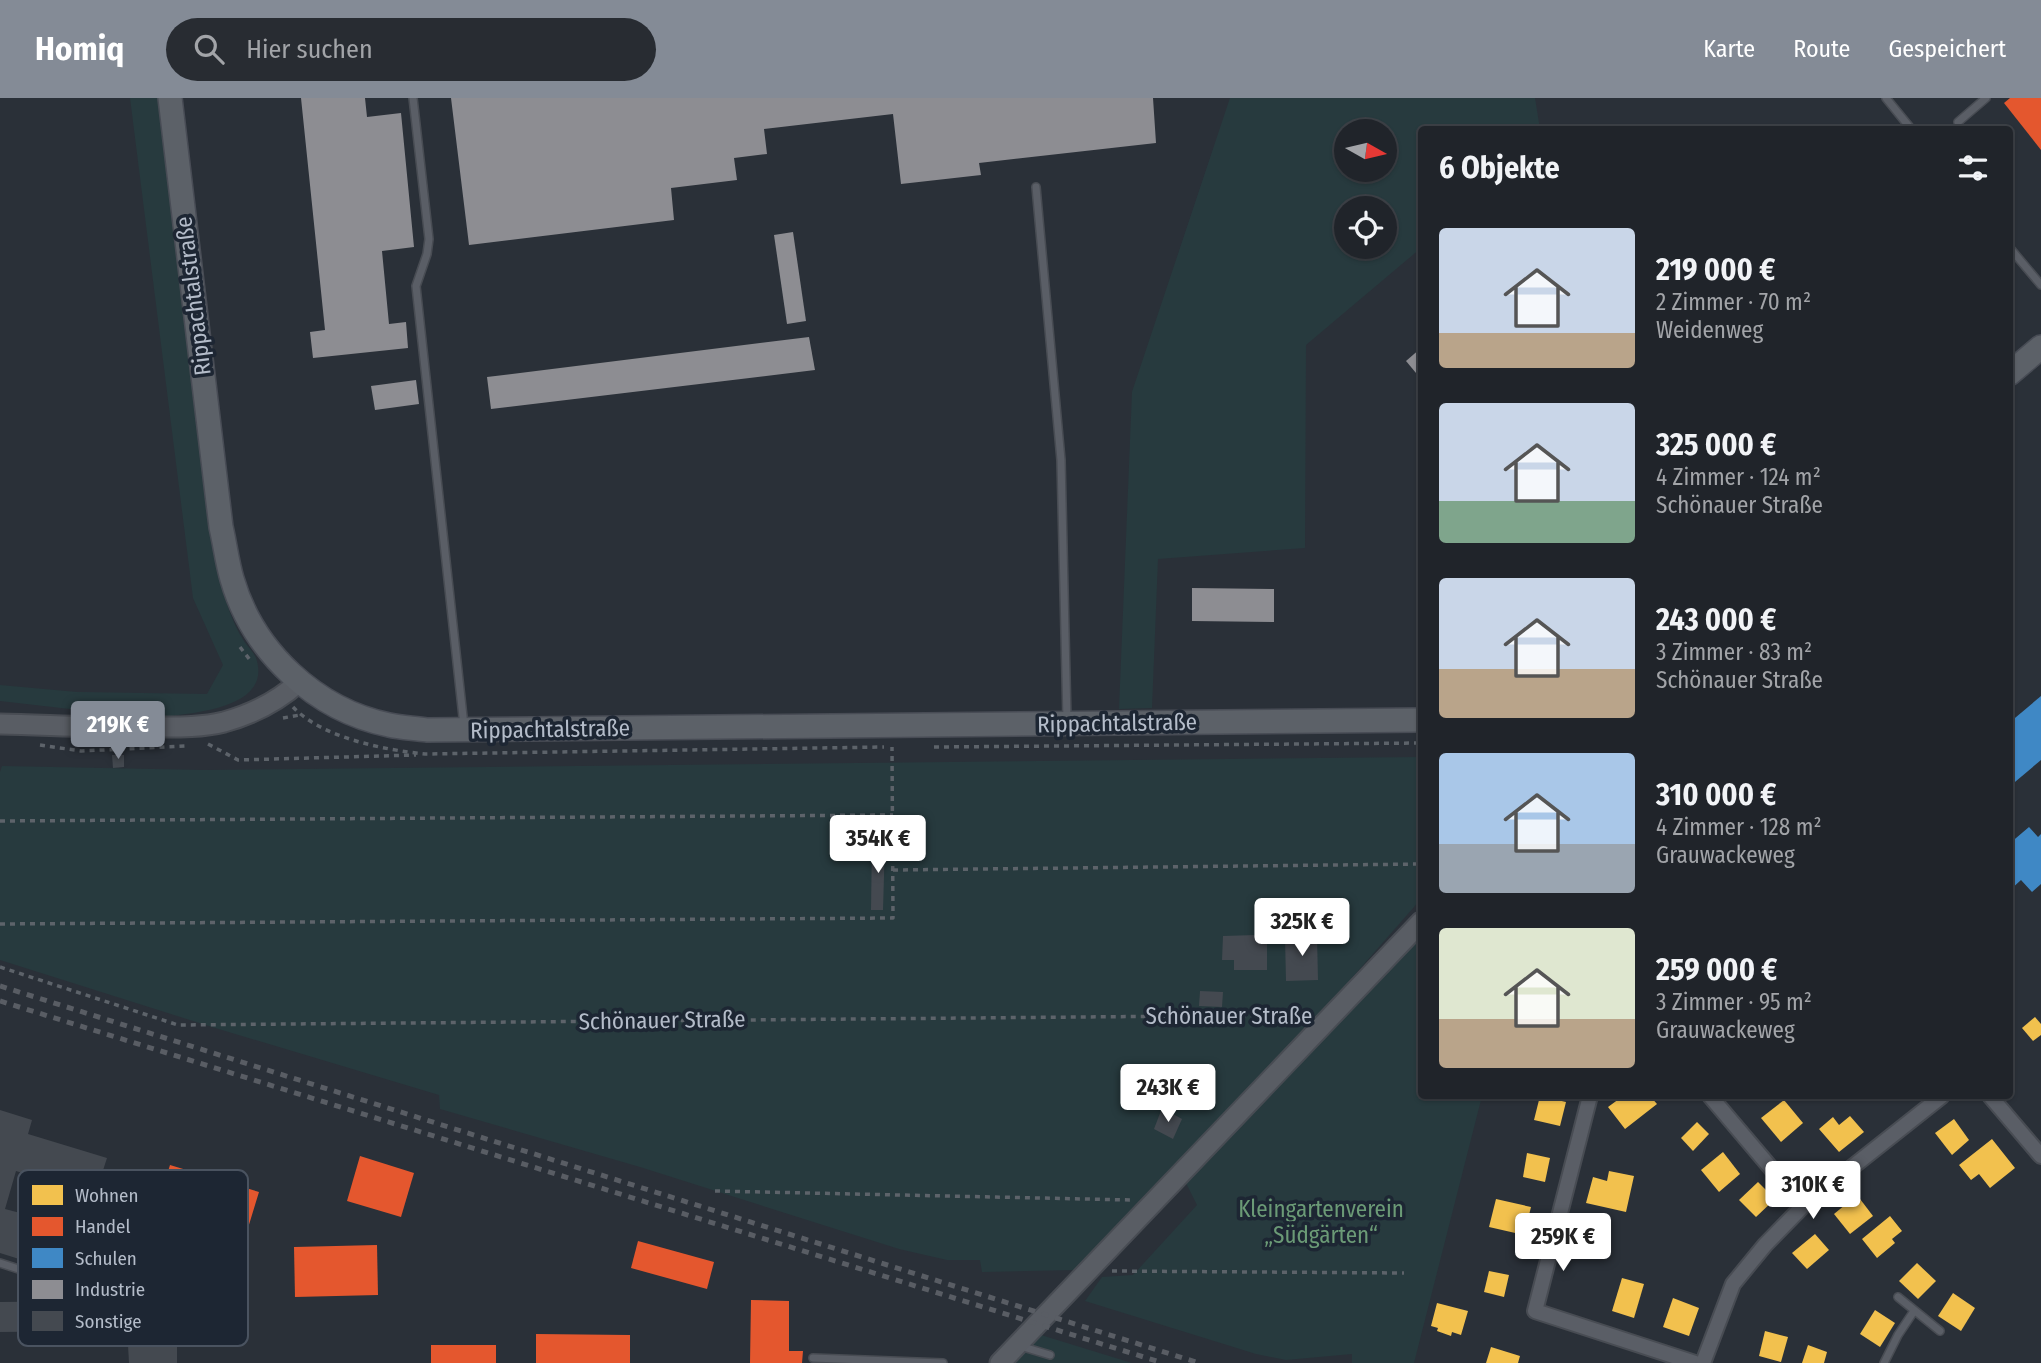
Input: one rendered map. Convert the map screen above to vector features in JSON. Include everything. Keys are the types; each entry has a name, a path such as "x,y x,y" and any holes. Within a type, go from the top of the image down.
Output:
{"main road":[{"name":"Rippachtalstraße","path":"170,98 219,513 233,581 248,617 291,689 356,715 390,725 427,730 1418,720"},
{"path":"2013,371 2041,347"}],"street":[{"path":"0,724 189,727 222,723 255,712 291,689"},
{"name":"Schönauer Straße","path":"1000,1363 1418,925"},
{"path":"1589,1099 1535,1311 1695,1363"},
{"path":"1713,1099 1803,1206"},
{"path":"1703,1363 1733,1284 1765,1245 1803,1206 1938,1099"},
{"path":"1993,1099 2041,1156"}],"lane":[{"path":"413,98 429,239 416,286 465,730"},
{"path":"1886,98 1909,126"},
{"path":"1958,122 1986,98"},
{"path":"1036,187 1061,460 1067,724"},
{"path":"2013,252 2041,285"},
{"path":"0,1264 18,1269"},
{"path":"1898,1297 1940,1331"},
{"path":"1884,1363 1914,1311"},
{"path":"1016,1345 1050,1355"},
{"path":"813,1358 943,1363"}],"path":[{"path":"238,642 251,662"},
{"path":"291,689 301,715 333,732 386,750 425,754"},
{"path":"933,747 1418,743"},
{"path":"34,744 81,751 191,746"},
{"path":"200,745 209,744 238,760 425,754 901,747"},
{"path":"0,924 893,918 892,747"},
{"path":"0,821 893,815"},
{"path":"893,870 1418,864"},
{"name":"Schönauer Straße","path":"0,967 178,1025 1333,1015"},
{"path":"715,1191 1155,1200"},
{"path":"1087,1271 1404,1273"}],"green space":[{"path":"130,98 160,98 220,580 236,627 256,658 258,674 254,686 245,696 232,703 172,716 189,727 96,712 0,701 0,685 77,692 207,694 223,665 193,598"},
{"path":"1230,98 1535,98 1540,126 1418,126 1418,251 1306,345 1305,548 1158,559 1152,708 1119,709 1132,392"},
{"path":"1418,757 1418,902 1315,1020 1077,1270 982,1272 980,1260 947,1260 899,1249 640,1167 440,1109 439,1095 0,960 2,766 204,770"},
{"name":"Kleingartenverein „Südgärten“","path":"1418,940 1418,1099 1481,1099 1414,1363 1352,1363 1352,1354 1286,1360 1256,1354 1085,1301 1102,1277 1133,1275 1197,1205 1186,1183"},
{"path":"1041,1335 1132,1363 1015,1363"}],"building: Wohnen":[{"path":"2035,1017 2041,1024 2041,1035 2033,1041 2022,1028"},
{"path":"1539,1099 1566,1102 1560,1126 1534,1120"},
{"path":"1619,1099 1653,1099 1657,1104 1625,1129 1608,1107"},
{"path":"1784,1100 1803,1123 1781,1142 1761,1118"},
{"path":"1850,1116 1864,1132 1839,1152 1819,1129 1833,1117 1839,1125"},
{"path":"1954,1119 1969,1140 1952,1155 1935,1133"},
{"path":"1697,1122 1709,1134 1693,1151 1681,1138"},
{"path":"1992,1139 2015,1168 1990,1188 1979,1174 1971,1180 1959,1165"},
{"path":"1723,1152 1740,1174 1719,1192 1701,1170"},
{"path":"1527,1153 1550,1158 1545,1182 1523,1177"},
{"path":"1609,1171 1634,1176 1626,1212 1586,1203 1593,1177 1607,1181"},
{"path":"1758,1182 1775,1199 1756,1217 1739,1200"},
{"path":"1857,1195 1873,1216 1850,1234 1834,1214"},
{"path":"1496,1199 1531,1207 1524,1235 1489,1227"},
{"path":"1890,1216 1902,1231 1892,1239 1895,1243 1877,1258 1862,1239"},
{"path":"1815,1234 1829,1250 1807,1269 1792,1253"},
{"path":"1917,1263 1936,1281 1918,1299 1899,1281"},
{"path":"1489,1271 1509,1275 1504,1297 1484,1292"},
{"path":"1622,1278 1644,1284 1634,1318 1612,1311"},
{"path":"1953,1293 1975,1308 1961,1331 1938,1316"},
{"path":"1673,1298 1699,1308 1689,1336 1663,1327"},
{"path":"1437,1303 1468,1311 1461,1335 1452,1332 1451,1336 1431,1326"},
{"path":"1875,1310 1895,1323 1880,1347 1860,1334"},
{"path":"1765,1331 1788,1337 1781,1362 1759,1356"},
{"path":"1808,1345 1827,1352 1824,1363 1802,1363"},
{"path":"1491,1347 1520,1356 1518,1363 1486,1363"}],"building: Handel":[{"path":"2010,98 2041,98 2041,150 2004,103"},
{"path":"360,1156 414,1173 401,1217 347,1201"},
{"path":"170,1165 186,1170 168,1170"},
{"path":"248,1189 259,1192 248,1228"},
{"path":"638,1241 714,1262 707,1289 631,1268"},
{"path":"377,1245 378,1295 295,1297 294,1247"},
{"path":"751,1300 789,1301 789,1351 803,1351 802,1363 750,1363"},
{"path":"536,1334 630,1335 630,1363 536,1363"},
{"path":"431,1345 496,1345 496,1363 431,1363"}],"building: Schulen":[{"path":"2041,696 2041,760 2013,784 2013,720"},
{"path":"2029,827 2038,837 2041,834 2041,884 2032,892 2021,880 2013,887 2013,841"}],"building: Industrie":[{"path":"301,98 365,98 367,117 401,113 414,247 382,251 389,324 406,322 408,348 313,358 310,332 325,330"},
{"path":"451,98 1153,98 1156,143 979,163 981,175 901,184 893,114 764,129 767,154 734,158 737,180 671,188 674,220 469,245"},
{"path":"793,232 806,321 787,324 774,235"},
{"path":"809,337 815,370 491,409 487,377"},
{"path":"1418,351 1418,375 1406,361"},
{"path":"416,380 419,404 375,410 371,386"},
{"path":"1192,588 1274,589 1274,622 1192,621"}],"building: Sonstige":[{"path":"112,755 124,755 124,767 113,768"},
{"path":"872,841 885,842 883,910 871,910"},
{"path":"1255,921 1267,921 1267,970 1234,970 1234,960 1222,960 1223,936 1255,935"},
{"path":"1317,936 1318,980 1286,981 1285,937"},
{"path":"1200,991 1223,992 1222,1007 1199,1006"},
{"path":"1162,1108 1182,1119 1173,1139 1154,1129"},
{"path":"0,1110 32,1120 28,1134 107,1158 103,1170 16,1171 5,1209 18,1212 18,1259 0,1253"},
{"path":"0,1302 18,1302 18,1332 0,1332"},
{"path":"128,1346 177,1346 177,1363 129,1363"}],"railway":[{"path":"0,986 1199,1363"},
{"path":"0,1001 1163,1363"}]}
